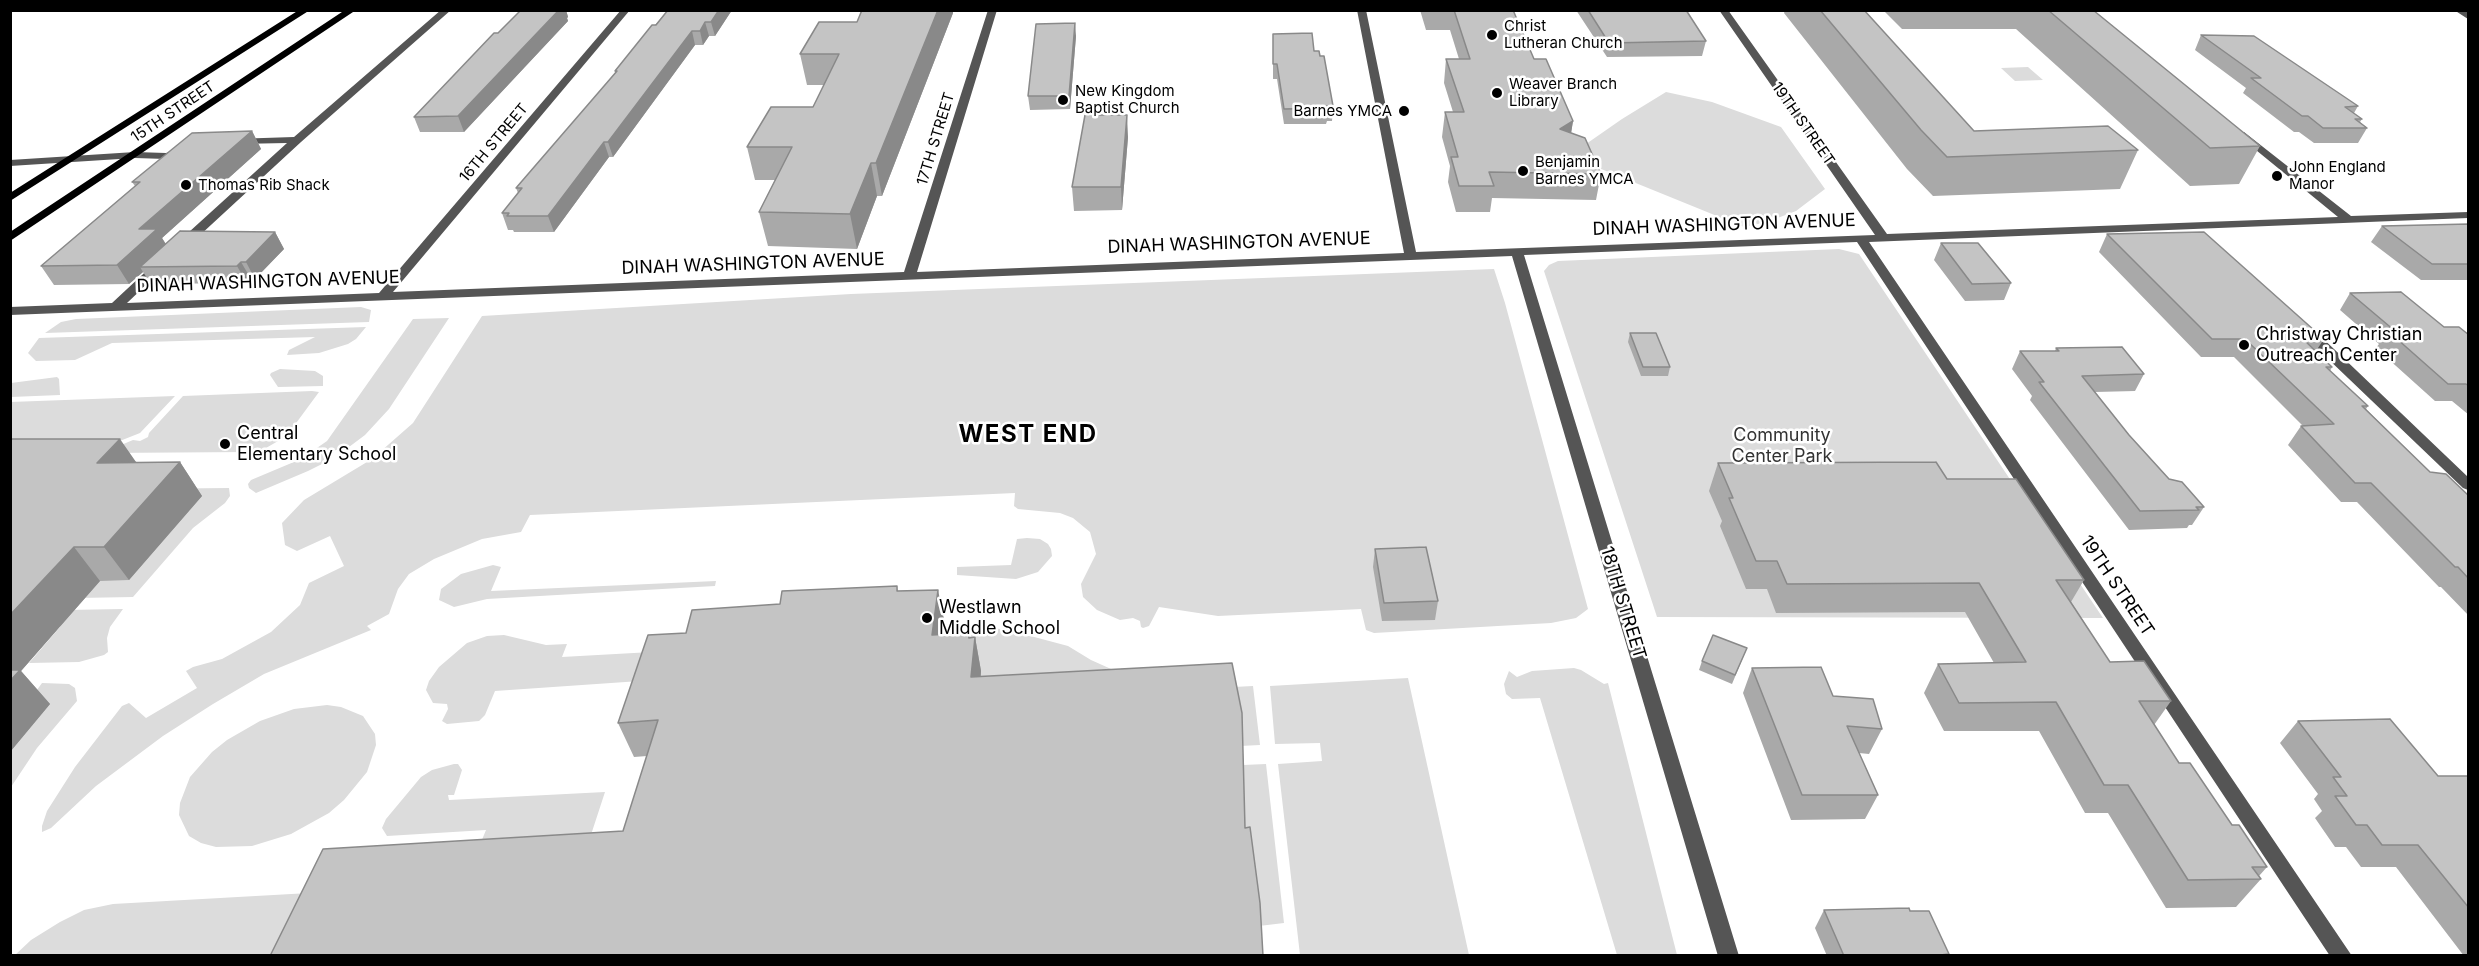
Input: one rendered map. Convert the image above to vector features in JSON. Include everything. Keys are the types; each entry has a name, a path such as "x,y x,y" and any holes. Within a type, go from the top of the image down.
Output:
{"main road":[{"name":"15TH STREET","path":"10,198 306,10"},
{"name":"15TH STREET","path":"10,238 352,10"}],"street":[{"path":"116,306 297,140 447,10"},
{"name":"16TH STREET","path":"384,295 626,10"},
{"name":"17TH STREET","path":"909,277 993,10"},
{"path":"1361,10 1410,254"},
{"name":"19TH STREET","path":"1724,10 1883,237"},
{"path":"2458,10 2469,16"},
{"path":"2231,124 2349,220"},
{"path":"221,143 297,140"},
{"path":"10,163 135,155 166,156 199,146"},
{"name":"DINAH WASHINGTON AVENUE","path":"10,310 909,277 1410,254 2469,215"},
{"path":"2196,226 2208,237"},
{"name":"19TH STREET","path":"1860,238 2342,956"},
{"name":"18TH STREET","path":"1517,251 1729,956"},
{"path":"2299,324 2469,485"}],"green space":[{"path":"2028,67 2043,80 2015,81 2001,68"},
{"path":"1666,92 1712,102 1781,127 1825,189 1796,211 1767,222 1744,227 1584,162 1576,151"},
{"name":"Community Center Park","path":"1839,249 1859,254 2103,618 1657,617 1544,271 1549,265 1558,261"},
{"path":"1494,269 1588,609 1576,618 1551,623 1374,633 1366,630 1361,609 1218,616 1159,607 1149,626 1143,628 1140,621 1133,618 1120,620 1097,610 1083,597 1081,584 1096,554 1090,532 1073,518 1060,513 1018,509 1014,506 1015,493 530,515 521,532 482,539 434,559 409,574 398,589 389,614 367,626 371,630 264,674 213,704 163,736 96,786 51,828 42,832 47,811 75,767 122,706 129,703 146,718 197,688 186,671 222,659 271,632 300,605 309,583 344,566 330,536 297,551 285,545 282,523 304,500 372,459 413,423 482,316 851,294"},
{"path":"361,307 371,310 369,322 45,333 61,322 76,319"},
{"path":"449,318 389,409 365,435 349,447 332,451 326,455 322,464 308,471 256,493 249,488 248,484 251,480 301,459 327,441 413,319"},
{"path":"366,327 356,339 348,344 319,353 287,355 289,350 315,337 112,343 75,360 36,361 28,353 39,338"},
{"path":"280,369 315,371 323,376 323,386 278,387 270,375"},
{"path":"57,377 60,395 11,397 11,383"},
{"path":"319,392 291,430 285,437 266,448 248,452 102,453 133,440 140,441 148,437 149,433 183,396"},
{"path":"175,396 140,433 87,454 11,454 10,402"},
{"path":"229,488 230,496 225,503 193,528 133,597 77,598 128,489"},
{"path":"1017,539 1040,539 1051,549 1052,556 1038,572 1016,579 957,575 957,567 1011,565"},
{"path":"493,565 501,567 491,591 716,581 715,586 487,599 454,607 439,600 441,589 461,574"},
{"path":"123,609 110,627 107,638 108,652 104,655 79,662 29,663 60,627 66,610"},
{"path":"992,628 1068,646 1091,660 1120,673 1214,688 1253,686 1260,745 1240,746 977,711 966,668 970,629"},
{"path":"504,635 546,645 567,644 562,657 652,652 640,681 495,691 485,715 479,721 447,724 442,721 448,709 447,704 433,703 426,690 429,681 439,667 467,643 487,636"},
{"path":"1574,668 1604,684 1608,683 1677,955 1617,955 1540,698 1512,699 1506,694 1504,684 1509,671 1517,677 1532,671"},
{"path":"1408,678 1469,955 1300,955 1278,764 1322,761 1320,743 1275,744 1270,686"},
{"path":"42,683 69,684 75,688 77,701 37,748 11,787 11,752 34,694"},
{"path":"327,705 341,707 363,716 375,734 376,745 367,772 344,800 329,813 291,834 252,846 216,847 201,843 189,836 179,815 180,803 190,777 212,752 227,740 260,721 294,709"},
{"path":"458,764 462,770 454,795 448,795 449,800 605,792 587,847 470,869 486,830 387,836 382,828 386,819 421,777 432,770"},
{"path":"1266,764 1284,923 1259,926 906,838 1243,765"},
{"path":"345,891 314,955 14,956 31,940 60,922 84,910 113,904"}],"building":[{"path":"521,10 559,10 458,116 414,117 494,33 498,33"},
{"path":"668,10 719,10 711,22 705,22 700,31 692,31 608,142 604,142 548,216 507,216 509,213 502,213 522,188 516,188 617,71 615,71 652,25 656,25"},
{"path":"862,10 938,10 876,163 871,163 850,214 759,212 792,147 747,147 771,107 813,107 839,54 800,54 819,22 857,22"},
{"path":"1454,10 1513,10 1534,59 1546,59 1573,121 1560,129 1585,138 1601,174 1489,172 1494,186 1459,186 1451,157 1458,157 1445,112 1464,112 1446,59 1470,59"},
{"path":"1588,10 1686,10 1706,41 1609,43"},
{"path":"1820,10 1864,10 1974,131 2108,126 2138,150 1947,157 1921,130"},
{"path":"2048,10 2093,10 2260,146 2210,148"},
{"path":"1075,23 1069,96 1028,96 1036,24"},
{"path":"1312,33 1314,51 1319,51 1320,56 1324,56 1333,106 1284,109 1277,64 1273,64 1273,34"},
{"path":"2201,35 2254,36 2358,106 2345,107 2362,119 2355,119 2367,128 2323,128 2308,116 2302,116 2251,78 2261,78"},
{"path":"1085,115 1127,115 1121,187 1072,187"},
{"path":"252,131 139,229 157,229 117,265 41,266 140,182 132,182 192,133"},
{"path":"2469,224 2469,264 2432,264 2382,226"},
{"path":"180,231 275,232 246,262 241,262 237,266 140,267"},
{"path":"2204,232 2324,339 2303,339 2332,367 2326,367 2368,406 2362,406 2430,472 2446,474 2469,496 2469,579 2371,483 2355,483 2301,426 2334,424 2245,339 2212,339 2107,234"},
{"path":"1941,243 1978,243 2011,283 1972,284"},
{"path":"2401,292 2444,327 2459,327 2469,335 2469,386 2448,384 2388,331 2395,331 2350,293"},
{"path":"1630,333 1656,333 1670,367 1643,367"},
{"path":"2122,347 2144,374 2082,376 2129,435 2169,479 2182,482 2204,507 2196,507 2199,510 2140,511 2039,382 2044,382 2020,351"},
{"path":"10,439 120,439 97,463 180,462 104,547 74,547 10,615"},
{"path":"1936,462 1947,479 2016,479 2084,580 2056,580 2110,662 2144,661 2171,701 2139,701 2179,763 2190,763 2232,825 2239,825 2267,867 2252,867 2261,879 2188,880 2128,785 2104,785 2056,702 1959,703 1938,664 2026,662 1979,583 1787,584 1777,561 1756,561 1729,498 1733,498 1718,463"},
{"path":"1426,547 1438,601 1384,603 1375,549"},
{"path":"897,586 897,591 938,590 932,635 968,633 969,638 975,637 971,677 1232,663 1242,713 1245,828 1250,827 1260,903 1263,956 270,956 323,849 623,831 658,720 618,723 648,635 686,633 692,610 780,604 782,591"},
{"path":"1713,635 1747,648 1735,675 1702,661"},
{"path":"1821,667 1833,696 1873,699 1882,729 1847,726 1878,795 1802,795 1752,668"},
{"path":"10,670 20,670 10,681"},
{"path":"2390,719 2438,776 2469,776 2469,908 2418,845 2382,845 2367,825 2356,825 2335,796 2347,796 2333,777 2341,777 2298,721"},
{"path":"1909,908 1910,911 1929,911 1949,954 1844,956 1824,910"}],"place":[{"name":"Christ Lutheran Church","path":"1492,35"},
{"name":"Weaver Branch Library","path":"1497,93"},
{"name":"New Kingdom Baptist Church","path":"1063,100"},
{"name":"Barnes YMCA","path":"1404,111"},
{"name":"Benjamin Barnes YMCA","path":"1523,171"},
{"name":"John England Manor","path":"2277,176"},
{"name":"Thomas Rib Shack","path":"186,185"},
{"name":"Christway Christian Outreach Center","path":"2244,345"},
{"name":"Central Elementary School","path":"225,444"},
{"name":"Westlawn Middle School","path":"927,618"}],"district":[{"name":"WEST END","path":"1028,435"}]}
